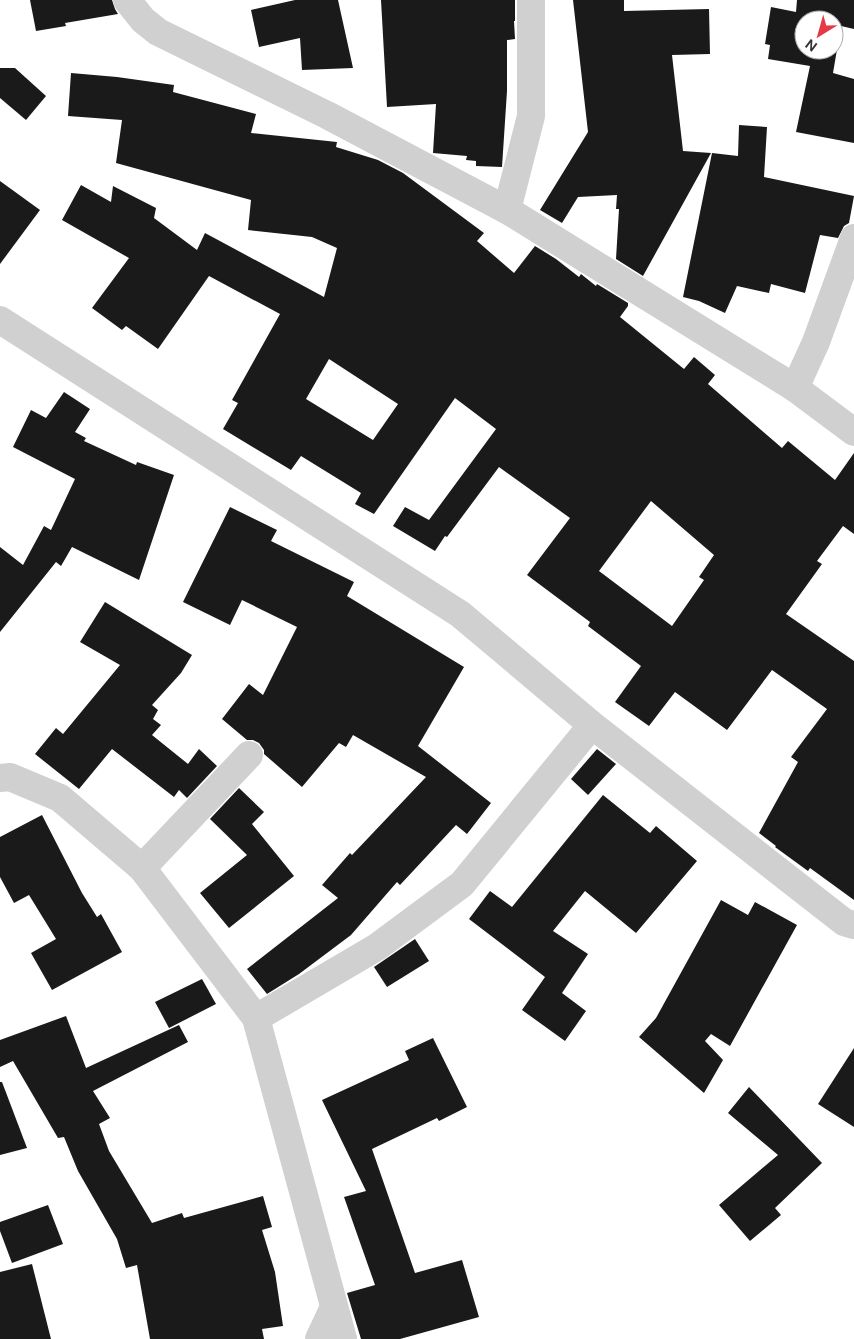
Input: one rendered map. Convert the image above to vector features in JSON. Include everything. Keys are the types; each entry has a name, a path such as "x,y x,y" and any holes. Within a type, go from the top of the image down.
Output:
{"street":[{"path":"127,0 143,20 158,32 327,115 507,210 796,388 854,432"},
{"path":"507,210 531,116 531,0"},
{"path":"796,388 816,342 854,238"},
{"path":"0,320 460,614 592,725 844,922 854,925"},
{"path":"256,1018 377,946 462,884 592,725"},
{"path":"142,868 249,755"},
{"path":"0,778 10,777 60,798 142,868 256,1018 343,1339"},
{"path":"319,1339 334,1308"}],"building":[{"path":"30,0 112,0 118,14 65,23 66,26 36,31"},
{"path":"295,0 338,0 353,68 302,70 300,38 259,47 251,10"},
{"path":"381,0 515,0 515,39 507,40 507,91 502,167 476,166 476,161 466,160 467,156 433,153 436,104 387,107"},
{"path":"573,0 624,0 624,11 709,9 710,54 672,55 683,151 711,153 643,276 616,259 619,209 616,209 617,195 578,197 562,223 540,210 588,132"},
{"path":"797,0 854,0 854,29 844,27 844,10 796,10"},
{"path":"771,7 794,12 794,60 835,60 833,73 854,79 854,143 796,132 810,66 768,59 770,45 765,44"},
{"path":"0,68 15,68 46,96 26,120 0,98"},
{"path":"71,73 117,77 174,85 173,92 256,114 251,133 337,142 336,147 378,160 403,173 484,233 477,241 514,273 535,246 579,277 581,274 596,286 597,284 628,303 620,317 684,369 694,357 715,375 708,384 782,448 788,441 835,480 854,453 854,534 843,526 817,561 822,564 786,614 854,661 854,900 810,868 808,871 759,833 798,762 791,757 827,709 772,670 727,730 675,692 649,726 615,702 641,666 588,626 590,622 527,575 570,518 499,467 435,551 393,526 405,507 429,520 496,429 455,398 374,514 355,504 361,493 301,456 291,470 223,429 238,403 232,400 280,314 209,276 158,349 126,326 122,330 92,308 129,258 62,220 81,185 111,202 113,186 156,208 154,218 197,250 205,233 324,297 337,248 312,237 248,230 251,200 116,163 122,120 68,116","holes":["329,359 398,404 373,440 306,399","651,501 714,555 699,577 704,580 672,626 599,571"]},
{"path":"739,125 767,127 764,177 854,196 849,223 844,226 838,238 820,235 805,293 771,284 769,293 737,286 725,313 699,301 683,297 712,153 738,156"},
{"path":"0,181 40,210 0,264"},
{"path":"64,392 90,409 75,432 86,438 84,441 136,465 137,462 174,475 139,580 72,547 61,566 56,562 0,632 0,547 23,565 44,526 51,530 75,479 13,447 31,410 46,418"},
{"path":"230,507 277,530 271,541 354,582 347,596 464,667 418,746 491,803 467,834 456,825 400,885 397,882 351,935 299,974 267,994 247,969 338,898 322,885 350,853 352,855 426,777 353,735 346,747 339,743 302,787 264,754 264,750 259,743 247,740 222,719 249,684 263,695 297,627 242,600 230,625 183,602"},
{"path":"105,602 192,655 181,673 152,705 158,710 153,719 161,725 152,735 188,764 199,749 217,766 187,798 179,790 174,797 112,749 79,789 35,754 56,728 63,734 120,665 80,642"},
{"path":"597,749 616,764 588,795 571,779"},
{"path":"239,788 264,812 252,824 294,876 229,928 200,893 247,855 210,819"},
{"path":"603,795 650,833 656,826 697,861 636,933 585,891 553,931 588,954 562,993 586,1011 565,1041 522,1010 545,977 469,919 490,891 512,907"},
{"path":"42,815 82,893 97,917 101,914 122,952 52,990 31,953 56,939 29,895 14,903 0,877 0,837"},
{"path":"721,900 748,915 755,902 797,925 730,1046 711,1034 705,1041 723,1060 704,1093 639,1037 656,1018"},
{"path":"415,939 429,961 387,987 374,967"},
{"path":"202,979 216,1004 169,1028 155,1002"},
{"path":"66,1016 86,1068 179,1025 188,1042 93,1091 110,1118 99,1124 109,1151 152,1223 182,1213 184,1218 263,1196 272,1227 262,1230 275,1272 283,1326 262,1329 264,1339 150,1339 137,1265 126,1268 117,1239 78,1171 64,1137 58,1138 13,1061 0,1067 0,1040"},
{"path":"433,1038 467,1107 439,1121 437,1118 372,1149 415,1273 462,1260 479,1317 400,1339 361,1339 347,1293 375,1285 344,1197 366,1191 322,1100 409,1060 405,1051"},
{"path":"854,1048 854,1127 818,1104"},
{"path":"0,1082 2,1082 27,1148 0,1155"},
{"path":"749,1087 822,1163 775,1208 781,1215 750,1241 719,1205 778,1155 728,1113"},
{"path":"48,1205 63,1244 12,1263 0,1231 0,1222"},
{"path":"32,1264 51,1339 0,1339 0,1272"}]}
